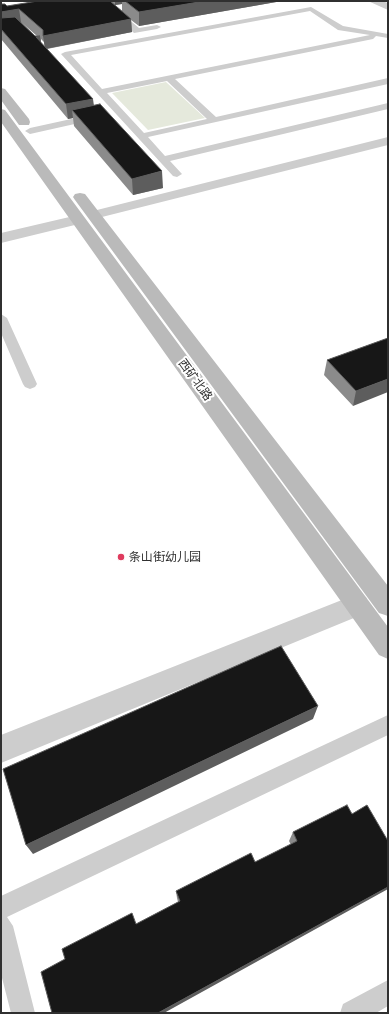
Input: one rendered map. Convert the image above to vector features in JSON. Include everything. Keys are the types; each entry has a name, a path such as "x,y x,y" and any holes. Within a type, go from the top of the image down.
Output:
{"main road":[{"name":"西矿北路","path":"1,92 30,131 86,217 357,605 388,647"},
{"name":"西矿北路","path":"1,113 86,217 388,605"}],"street":[{"path":"373,1 388,7"},
{"path":"1,238 388,141"},
{"path":"1,749 357,605"}],"lane":[{"path":"103,1 116,9 137,30 167,25"},
{"path":"177,174 65,54 311,9 341,28 384,36"},
{"path":"100,92 384,36"},
{"path":"168,78 214,120"},
{"path":"142,136 388,81"},
{"path":"164,159 388,106"},
{"path":"30,131 119,112"},
{"path":"1,318 30,384"},
{"path":"1,908 388,725"},
{"path":"1,926 22,1013"},
{"path":"352,1013 388,992"}],"shaded area":[{"path":"166,82 205,118 148,130 112,93"}],"building":[{"path":"38,1 110,1 131,19 43,36 43,30 19,9 1,12 1,4 5,4 7,6"},
{"path":"125,1 205,1 139,12"},
{"path":"15,17 35,36 40,36 36,37 93,99 66,104 1,29 1,18"},
{"path":"100,104 162,171 132,179 72,110"},
{"path":"388,338 388,379 356,391 327,360"},
{"path":"281,646 318,706 26,845 3,769"},
{"path":"347,805 352,814 367,805 388,841 388,887 158,1013 52,1013 41,972 65,959 62,949 132,913 136,924 180,901 176,891 251,853 255,862 297,841 293,832"}],"place":[{"name":"条山街幼儿园","path":"121,557"}]}
